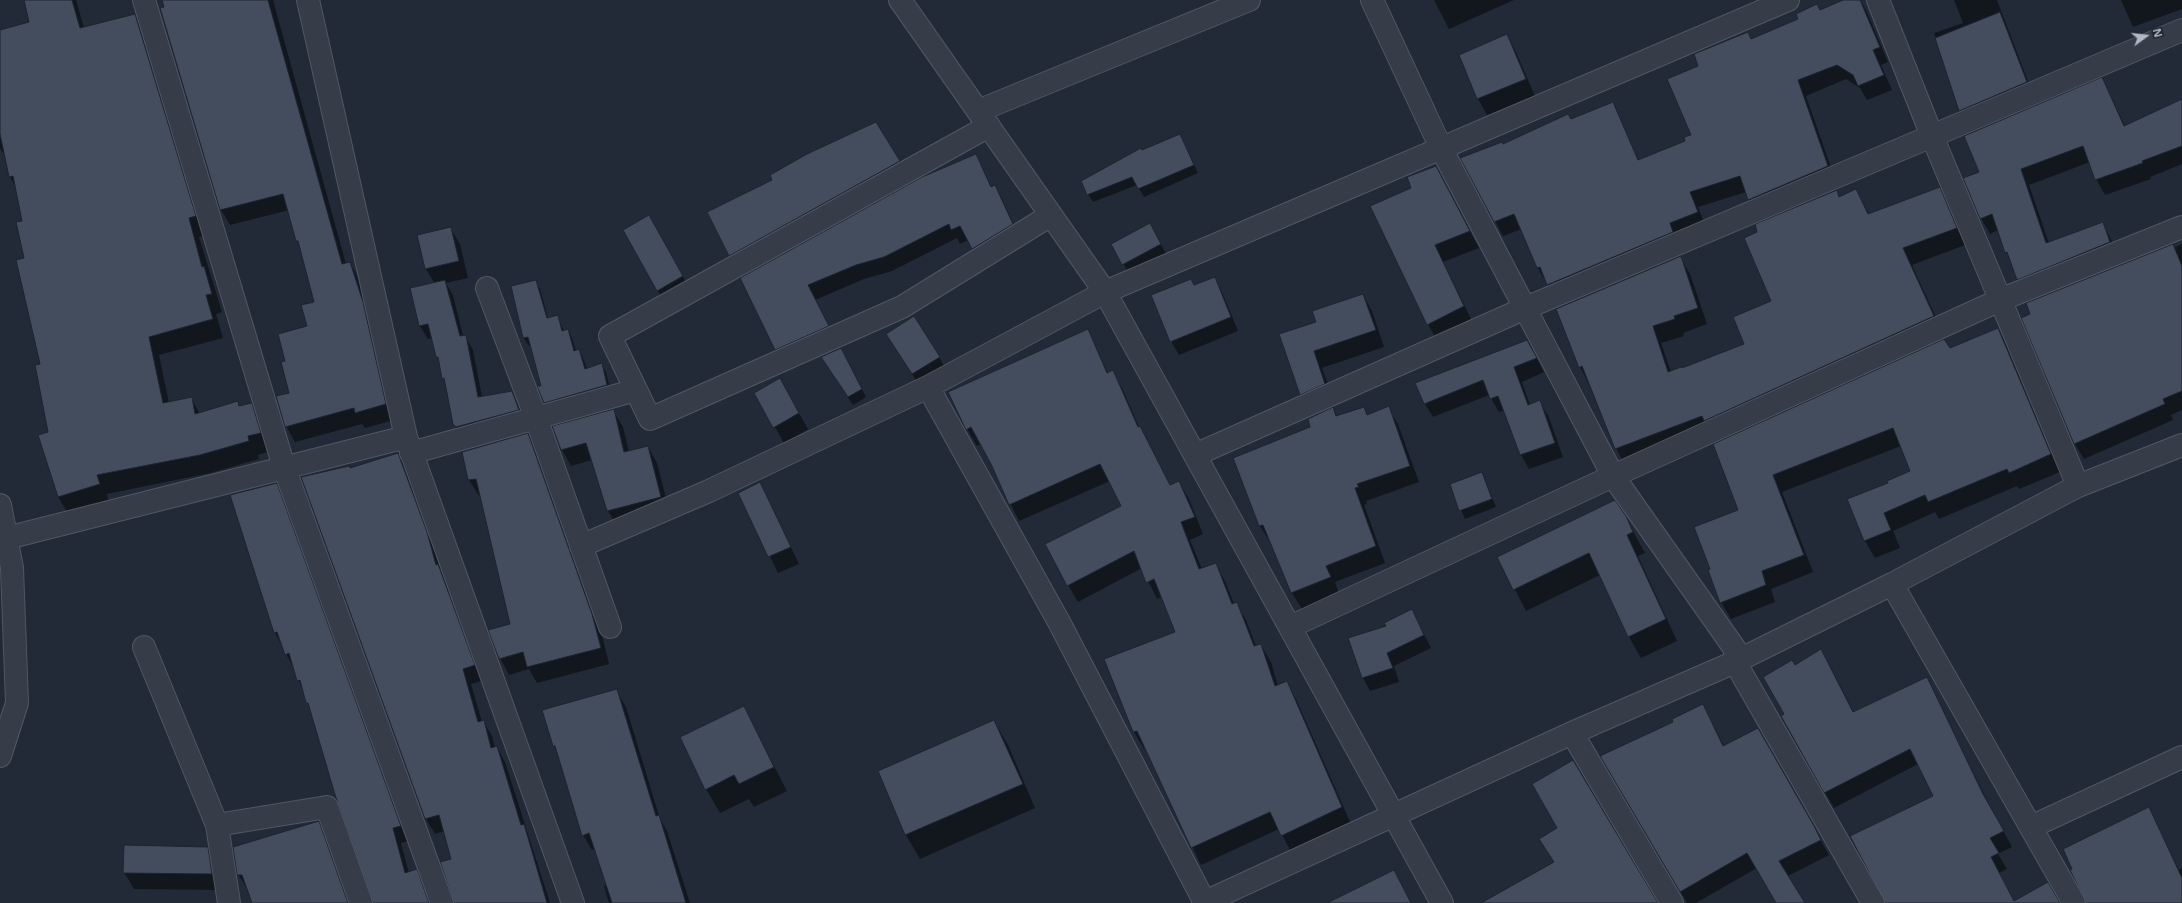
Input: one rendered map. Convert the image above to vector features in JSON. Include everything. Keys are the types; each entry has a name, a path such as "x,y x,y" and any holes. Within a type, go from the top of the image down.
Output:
{"street":[{"path":"144,0 284,467 442,903"},
{"path":"308,0 408,445 573,903"},
{"path":"900,0 1105,292 1442,903"},
{"path":"1051,215 902,307 650,419 610,336 983,118 1249,0"},
{"path":"1372,0 1441,148 1613,476 1735,649 1735,662 1873,903"},
{"path":"581,546 709,491 928,387 1105,292 1788,0"},
{"path":"1878,0 1932,136 2078,486"},
{"path":"1195,455 1526,309 2182,30"},
{"path":"1290,627 1613,476 2000,300 2182,227"},
{"path":"486,288 536,418 610,627"},
{"path":"928,387 1059,622 1205,903 1393,814 1572,733 1735,662 1892,584 2078,486 2182,445"},
{"path":"7,538 284,467 408,445 536,418 636,390"},
{"path":"0,505 12,568 17,703 0,756"},
{"path":"1892,584 2074,903"},
{"path":"144,648 217,825 230,903"},
{"path":"1572,733 1672,903"},
{"path":"2031,827 2182,757"},
{"path":"217,825 327,807 361,903"}],"building":[{"path":"24,0 72,0 80,28 135,14 196,216 189,218 202,267 204,266 212,294 206,295 213,319 149,337 163,403 192,397 195,414 238,401 239,406 252,403 261,433 248,436 249,441 200,455 97,475 100,484 58,497 38,435 48,432 35,365 40,364 16,260 24,258 16,222 22,221 13,176 9,177 0,134 0,30 29,22"},
{"path":"162,0 268,0 342,264 350,262 363,302 386,404 355,413 354,408 285,427 276,396 289,393 281,362 285,361 278,334 307,326 301,305 314,302 298,241 296,241 283,194 220,210 160,8 164,7"},
{"path":"1843,0 1860,0 1880,47 1873,50 1884,75 1858,86 1853,75 1837,65 1798,80 1828,166 1748,200 1740,176 1690,192 1698,212 1670,223 1673,232 1547,285 1540,267 1537,268 1514,214 1494,222 1460,158 1502,142 1503,144 1568,114 1571,119 1613,102 1638,160 1685,141 1684,137 1691,135 1667,79 1698,66 1694,54 1748,32 1751,39 1798,19 1796,14 1817,4 1820,10"},
{"path":"2000,12 2027,82 1959,111 1935,38"},
{"path":"1507,34 1526,79 1477,99 1459,55"},
{"path":"2102,77 2124,126 2182,99 2182,146 2142,161 2143,163 2095,180 2083,146 2021,169 2046,243 2103,222 2110,242 2017,280 2007,252 2005,253 1992,214 1980,219 1963,178 1979,172 1964,136"},
{"path":"876,122 900,161 729,256 707,212 772,180 770,175 807,154"},
{"path":"1180,134 1194,165 1138,189 1132,177 1087,195 1081,181 1141,148 1142,150"},
{"path":"976,154 991,187 995,185 1013,224 972,249 960,226 951,230 949,224 884,257 856,265 808,285 829,326 775,350 740,278 922,177"},
{"path":"1436,166 1470,231 1435,245 1464,306 1427,325 1370,206 1411,188 1407,177"},
{"path":"1940,187 1957,228 1903,248 1934,316 1704,421 1702,416 1615,449 1582,366 1579,368 1556,309 1681,256 1698,308 1674,316 1675,319 1653,326 1668,372 1681,367 1682,368 1744,344 1733,317 1771,301 1744,238 1757,232 1755,224 1837,190 1839,197 1856,189 1868,214"},
{"path":"649,215 683,276 657,291 623,230"},
{"path":"1150,223 1161,244 1122,265 1111,244"},
{"path":"451,227 459,261 425,269 417,235"},
{"path":"2173,244 2182,266 2182,391 2163,399 2165,404 2074,444 2021,318 2030,314 2026,303"},
{"path":"1215,277 1231,317 1170,342 1151,295 1191,279 1194,285"},
{"path":"445,280 460,336 466,335 478,397 512,391 519,410 456,427 453,424 444,378 442,379 438,357 436,357 428,324 419,326 410,288"},
{"path":"536,280 547,318 558,315 562,331 568,329 574,351 579,349 585,369 602,363 607,385 544,403 537,386 541,386 528,337 523,338 511,286"},
{"path":"1363,294 1376,330 1314,351 1325,384 1300,395 1279,334 1316,322 1312,311"},
{"path":"914,316 940,357 912,374 886,334"},
{"path":"1998,328 2051,454 2009,473 2007,469 1928,502 1925,495 1884,513 1891,530 1864,541 1847,499 1888,483 1887,481 1910,471 1893,428 1773,475 1804,555 1762,571 1766,585 1720,603 1708,570 1710,569 1694,527 1738,510 1713,444 1944,339 1950,348"},
{"path":"1088,329 1107,373 1113,370 1138,427 1140,426 1170,485 1179,481 1195,517 1181,522 1199,569 1216,563 1232,604 1237,602 1254,646 1261,644 1275,686 1287,681 1342,807 1281,836 1270,812 1191,848 1137,731 1133,732 1104,659 1175,632 1154,579 1146,583 1134,551 1067,586 1045,544 1121,506 1100,464 1009,505 992,466 971,427 966,430 948,392"},
{"path":"1527,340 1537,358 1514,367 1528,405 1540,400 1555,443 1520,455 1498,396 1490,399 1483,380 1424,404 1415,383"},
{"path":"841,348 862,389 848,397 821,357"},
{"path":"780,378 799,413 773,428 754,393"},
{"path":"1389,406 1410,466 1357,484 1359,487 1355,488 1376,546 1326,566 1331,577 1291,593 1263,525 1259,526 1233,458 1310,427 1308,419 1333,407 1336,416 1364,407 1367,415"},
{"path":"614,409 624,452 648,446 661,497 607,511 586,443 561,450 552,426"},
{"path":"528,433 592,614 601,648 527,667 523,652 499,659 488,630 510,624 476,479 468,480 462,452"},
{"path":"398,453 427,532 436,565 438,564 475,665 463,669 478,722 484,720 491,748 497,746 521,825 524,824 547,903 454,903 440,862 451,859 439,815 425,819 301,477 349,466 350,468"},
{"path":"1482,472 1492,499 1459,511 1450,484"},
{"path":"760,482 791,547 768,557 738,493"},
{"path":"277,483 401,826 393,828 405,873 417,869 429,903 373,903 336,798 300,680 297,681 289,653 285,655 277,632 274,633 230,495"},
{"path":"1615,500 1626,516 1633,532 1627,535 1666,619 1628,637 1589,553 1513,590 1497,557"},
{"path":"1412,609 1424,635 1387,653 1393,668 1362,678 1348,638 1386,626 1384,623"},
{"path":"1821,649 1853,712 1927,677 1983,794 2004,831 1990,838 1999,853 1991,857 2014,901 2048,882 2060,903 1885,903 1850,836 1933,796 1910,749 1824,793 1781,716 1784,714 1763,677 1792,660 1795,665"},
{"path":"617,689 656,816 659,815 686,903 612,903 589,833 582,836 555,746 553,746 542,710"},
{"path":"1703,704 1723,746 1758,728 1814,826 1821,840 1779,861 1805,903 1776,903 1747,853 1680,892 1600,756 1673,722 1672,719"},
{"path":"744,706 774,767 739,784 734,775 705,790 680,737"},
{"path":"994,720 1023,784 905,835 878,771"},
{"path":"1573,760 1658,903 1481,903 1554,862 1539,839 1557,828 1532,784"},
{"path":"2149,807 2182,878 2182,903 2086,903 2070,870 2072,869 2063,849"},
{"path":"319,821 348,903 252,903 242,875 237,875 233,847"},
{"path":"124,845 208,847 212,874 123,873"},
{"path":"1394,870 1411,903 1327,903"}]}
